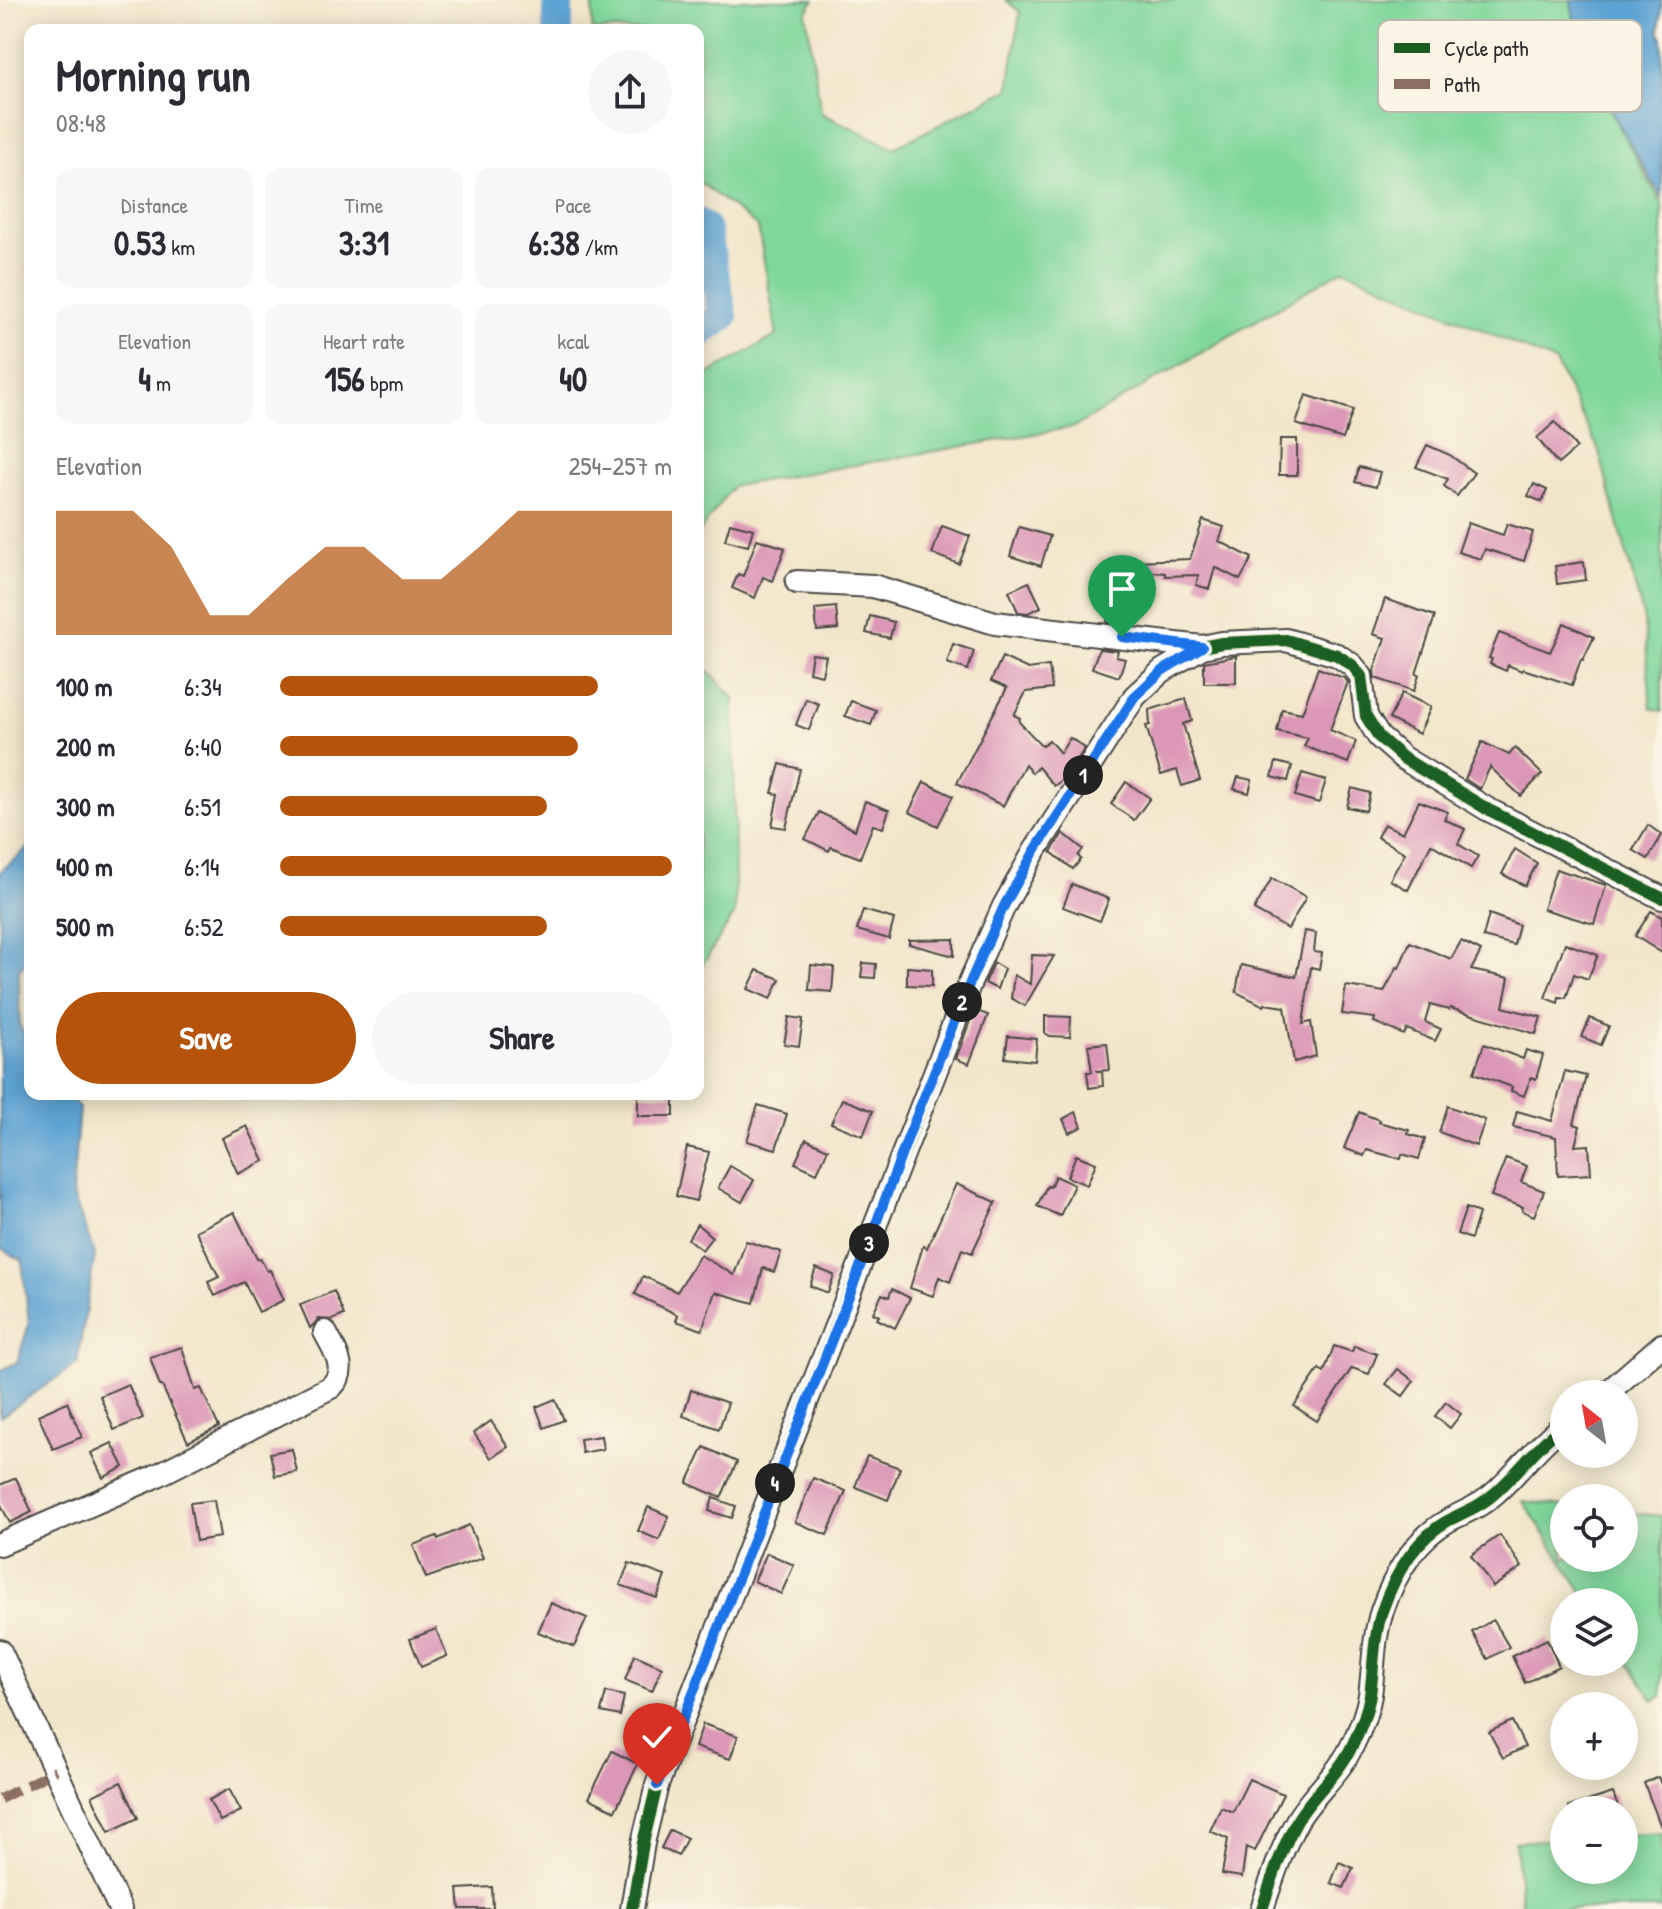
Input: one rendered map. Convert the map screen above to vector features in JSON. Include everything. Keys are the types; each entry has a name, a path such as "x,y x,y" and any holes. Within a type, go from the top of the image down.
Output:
{"street":[{"path":"797,582 873,586 995,623 1202,647 1286,640 1337,655 1361,676 1366,716 1379,737 1403,758 1487,809 1662,898"},
{"path":"632,1909 657,1785 908,1137 999,918 1034,852 1135,696 1162,671 1202,647"},
{"path":"0,1544 152,1478 331,1387 340,1379 341,1369 325,1332"},
{"path":"1622,1380 1662,1345"},
{"path":"1262,1909 1276,1866 1298,1819 1347,1758 1360,1729 1370,1695 1374,1641 1397,1577 1428,1534 1449,1520 1477,1508 1550,1439"},
{"path":"0,1651 120,1909"}],"green space":[{"path":"593,0 814,0 806,13 821,113 894,148 1009,89 1020,12 1006,0 1571,0 1574,20 1378,20 1378,112 1611,112 1662,204 1662,711 1651,708 1644,619 1598,448 1555,362 1344,269 1074,427 733,486 704,526 704,377 777,335 758,227 704,186 704,24 592,24"},
{"path":"704,666 734,698 735,913 704,962"},
{"path":"1523,1501 1550,1504 1550,1542"},
{"path":"1638,1513 1662,1516 1662,1696 1654,1701 1637,1676 1638,1588 1580,1588 1569,1572 1638,1572"},
{"path":"1662,1833 1662,1909 1522,1909 1515,1842 1550,1840 1550,1884 1638,1884 1638,1834"}],"water":[{"path":"1571,0 1662,0 1659,32 1662,38 1662,198 1612,112 1642,112 1642,20 1574,20"},
{"path":"24,851 24,964 19,971 20,1027 24,1033 24,1100 73,1100 79,1108 72,1193 95,1255 77,1364 0,1417 0,1371 17,1362 29,1324 22,1260 0,1248 0,872"}],"building":[{"path":"1306,395 1353,410 1343,439 1296,424"},
{"path":"1555,422 1577,448 1558,464 1537,438"},
{"path":"1280,439 1297,439 1297,475 1279,475"},
{"path":"1427,445 1450,455 1474,473 1457,496 1444,486 1448,479 1416,467"},
{"path":"1359,467 1380,472 1376,487 1355,482"},
{"path":"1534,484 1547,490 1542,502 1528,496"},
{"path":"1203,520 1224,527 1219,541 1252,558 1240,580 1215,567 1209,589 1196,585 1199,575 1165,576 1165,573 1132,570 1133,561 1190,559"},
{"path":"730,523 753,529 748,546 725,540"},
{"path":"1468,523 1503,535 1507,524 1533,532 1524,561 1485,549 1481,559 1458,552"},
{"path":"942,526 970,536 959,564 932,554"},
{"path":"1019,527 1050,536 1041,566 1010,556"},
{"path":"757,539 785,548 773,581 763,577 755,598 732,588 738,574 743,576"},
{"path":"1584,562 1586,580 1557,584 1555,566"},
{"path":"1029,582 1041,607 1028,613 1018,612 1009,591"},
{"path":"1385,599 1435,616 1416,674 1419,675 1414,691 1375,678 1374,671 1385,638 1373,634"},
{"path":"1111,606 1128,611 1125,624 1107,622"},
{"path":"836,607 838,629 817,631 815,609"},
{"path":"870,616 894,622 890,638 866,633"},
{"path":"1564,623 1594,637 1581,659 1572,685 1508,665 1506,671 1490,664 1492,659 1489,658 1499,633 1550,652"},
{"path":"953,644 974,651 968,670 947,663"},
{"path":"1099,649 1118,651 1116,657 1125,659 1119,677 1092,668"},
{"path":"812,654 826,656 822,675 809,672"},
{"path":"1236,656 1236,683 1204,683 1204,662"},
{"path":"1002,657 1028,669 1049,666 1052,689 1026,692 1014,715 1020,718 1019,722 1042,746 1049,740 1060,753 1070,738 1085,748 1065,778 1054,786 1038,767 1032,773 1025,764 1003,806 957,783 1007,688 991,681"},
{"path":"1318,668 1348,682 1330,730 1356,741 1348,763 1304,746 1308,738 1277,731 1282,709 1302,713"},
{"path":"1402,693 1431,707 1419,734 1389,719"},
{"path":"806,699 819,704 809,730 796,725"},
{"path":"1186,699 1192,721 1183,724 1200,780 1182,786 1177,770 1161,775 1146,726 1150,725 1149,710"},
{"path":"851,701 876,710 871,725 845,716"},
{"path":"1482,742 1509,755 1515,748 1542,774 1521,796 1490,767 1480,789 1465,779"},
{"path":"1276,762 1292,766 1288,781 1272,777"},
{"path":"780,764 800,769 786,828 772,826 778,794 772,793"},
{"path":"1302,773 1326,780 1319,803 1295,796"},
{"path":"1238,777 1252,780 1249,793 1234,789"},
{"path":"924,782 953,796 938,826 909,812"},
{"path":"1126,782 1150,798 1134,820 1111,804"},
{"path":"1352,788 1370,793 1366,811 1347,807"},
{"path":"865,801 889,810 883,828 873,825 860,858 831,847 829,851 805,839 819,812 855,830"},
{"path":"1419,801 1448,812 1444,819 1465,829 1458,844 1478,856 1471,868 1431,844 1408,890 1390,880 1405,853 1377,837 1384,824 1403,833"},
{"path":"1648,825 1662,835 1648,859 1633,850"},
{"path":"1063,833 1083,849 1078,856 1081,859 1073,869 1051,852"},
{"path":"1515,849 1537,863 1525,886 1502,874"},
{"path":"1556,869 1606,885 1594,924 1543,909"},
{"path":"1272,878 1306,897 1288,929 1254,910"},
{"path":"1072,884 1109,899 1100,921 1063,907"},
{"path":"863,910 894,919 889,939 857,930"},
{"path":"1651,911 1662,917 1662,953 1635,936"},
{"path":"1489,914 1519,925 1514,945 1483,937"},
{"path":"1305,931 1316,933 1314,952 1322,953 1319,969 1311,967 1303,1024 1311,1022 1316,1056 1294,1062 1285,1007 1264,1006 1236,992 1241,965 1296,977"},
{"path":"954,939 954,956 909,944 909,940"},
{"path":"1461,941 1481,951 1471,970 1509,978 1503,1007 1541,1017 1536,1034 1430,1005 1425,1022 1441,1029 1435,1041 1407,1029 1404,1035 1374,1022 1375,1018 1342,1014 1346,986 1384,992 1410,942 1451,959"},
{"path":"1565,943 1598,955 1588,979 1574,974 1566,998 1559,997 1558,1003 1545,998"},
{"path":"1032,955 1054,956 1025,1006 1011,998 1014,975 1030,984"},
{"path":"863,963 876,964 875,978 861,977"},
{"path":"994,963 1004,969 997,989 985,983"},
{"path":"811,965 834,967 832,992 809,990"},
{"path":"907,967 932,969 932,986 907,985"},
{"path":"757,970 780,979 771,999 748,989"},
{"path":"974,1010 988,1015 969,1064 956,1059"},
{"path":"1045,1016 1071,1017 1070,1037 1045,1033"},
{"path":"789,1017 803,1019 799,1046 784,1044"},
{"path":"1590,1018 1609,1026 1601,1045 1582,1037"},
{"path":"1008,1036 1037,1039 1035,1061 1005,1058"},
{"path":"1107,1043 1110,1070 1096,1071 1102,1071 1103,1086 1089,1088 1087,1072 1092,1072 1088,1045"},
{"path":"1484,1044 1523,1059 1526,1050 1543,1055 1536,1079 1531,1077 1524,1096 1511,1091 1512,1087 1474,1073"},
{"path":"1565,1071 1586,1076 1574,1124 1580,1126 1575,1146 1589,1145 1591,1174 1558,1176 1556,1137 1513,1127 1517,1111 1552,1121"},
{"path":"842,1099 873,1111 863,1136 831,1123"},
{"path":"638,1100 674,1100 674,1116 638,1116"},
{"path":"758,1105 787,1114 776,1149 747,1141"},
{"path":"1448,1106 1485,1120 1476,1146 1439,1132"},
{"path":"1076,1112 1082,1127 1069,1133 1063,1119"},
{"path":"1359,1112 1425,1139 1419,1159 1402,1154 1401,1159 1367,1150 1364,1156 1344,1148"},
{"path":"247,1126 264,1161 238,1174 222,1138"},
{"path":"806,1139 828,1149 817,1173 795,1163"},
{"path":"687,1147 709,1152 696,1201 676,1196"},
{"path":"1076,1155 1096,1163 1087,1185 1067,1177"},
{"path":"1506,1158 1527,1166 1521,1182 1544,1191 1534,1216 1522,1211 1523,1207 1491,1196"},
{"path":"730,1166 754,1180 742,1202 718,1188"},
{"path":"1055,1176 1074,1185 1060,1216 1037,1206"},
{"path":"956,1184 996,1202 972,1253 962,1249 950,1282 939,1277 933,1296 910,1288 923,1246 927,1248"},
{"path":"1466,1208 1479,1213 1471,1239 1457,1234"},
{"path":"234,1212 257,1259 260,1258 267,1271 270,1270 284,1300 259,1312 244,1282 215,1296 208,1282 219,1277 196,1231"},
{"path":"697,1224 712,1237 702,1250 688,1239"},
{"path":"746,1241 781,1252 774,1272 763,1268 754,1303 715,1292 702,1330 676,1321 678,1315 635,1294 643,1276 677,1292 700,1255 734,1275"},
{"path":"816,1268 834,1275 828,1293 810,1286"},
{"path":"892,1289 910,1298 895,1328 877,1319 879,1316 873,1313 882,1294 889,1297"},
{"path":"334,1291 344,1315 332,1320 319,1319 310,1328 300,1305"},
{"path":"1334,1346 1352,1352 1354,1346 1377,1354 1369,1374 1352,1368 1317,1421 1294,1406 1319,1369 1324,1372"},
{"path":"182,1347 195,1390 201,1388 219,1427 188,1442 160,1386 150,1357"},
{"path":"1398,1369 1414,1381 1403,1396 1386,1384"},
{"path":"128,1384 143,1418 114,1430 100,1396"},
{"path":"691,1390 728,1403 719,1429 683,1416"},
{"path":"555,1399 564,1420 544,1428 536,1407"},
{"path":"67,1402 82,1437 53,1449 38,1415"},
{"path":"1446,1402 1461,1414 1450,1428 1435,1416"},
{"path":"491,1421 508,1447 491,1458 474,1433"},
{"path":"601,1436 603,1449 582,1453 580,1439"},
{"path":"112,1443 124,1467 103,1478 91,1453"},
{"path":"704,1447 737,1462 721,1498 687,1483"},
{"path":"292,1449 297,1472 275,1476 270,1453"},
{"path":"867,1456 900,1468 888,1500 855,1487"},
{"path":"16,1478 32,1512 10,1523 0,1503 0,1485"},
{"path":"813,1478 846,1491 827,1535 795,1522"},
{"path":"713,1498 736,1506 732,1518 709,1511"},
{"path":"214,1500 220,1537 196,1541 190,1503"},
{"path":"648,1507 669,1516 659,1540 638,1531"},
{"path":"469,1525 483,1558 426,1578 413,1545 437,1536 438,1539"},
{"path":"1500,1535 1522,1567 1493,1587 1471,1555"},
{"path":"767,1553 794,1565 781,1594 754,1581"},
{"path":"629,1563 665,1576 657,1598 620,1585"},
{"path":"551,1603 587,1618 574,1647 538,1632"},
{"path":"1493,1620 1509,1647 1488,1659 1472,1632"},
{"path":"436,1629 447,1656 421,1667 410,1639"},
{"path":"1547,1639 1550,1670 1525,1683 1512,1656"},
{"path":"635,1655 662,1667 652,1691 625,1680"},
{"path":"606,1692 624,1696 620,1716 601,1712"},
{"path":"1512,1721 1525,1747 1503,1758 1489,1732"},
{"path":"703,1724 738,1736 730,1759 695,1747"},
{"path":"612,1751 638,1764 615,1811 589,1798"},
{"path":"1658,1777 1662,1786 1661,1827 1644,1783"},
{"path":"1249,1779 1283,1794 1255,1851 1246,1847 1242,1877 1222,1874 1228,1839 1210,1831 1221,1807 1233,1812"},
{"path":"121,1782 138,1818 109,1832 92,1796"},
{"path":"229,1789 241,1811 220,1821 209,1800"},
{"path":"670,1830 687,1838 678,1856 661,1848"},
{"path":"1339,1862 1353,1868 1344,1888 1331,1883"},
{"path":"492,1887 493,1909 460,1909 458,1889"}],"waterway":[{"path":"558,0 558,24"},
{"path":"704,227 723,316 704,330"}],"marked path":[{"path":"0,1799 56,1770"}],"cycle path":[{"path":"632,1909 657,1785 971,980 1004,906 1034,852 1135,696 1162,671 1202,647 1286,640 1337,655 1361,676 1366,716 1379,737 1403,758 1487,809 1662,898"},
{"path":"1262,1909 1282,1852 1298,1819 1340,1766 1360,1728 1370,1695 1379,1621 1407,1560 1437,1528 1490,1498 1550,1437"}],"route":[{"path":"657,1785 853,1286 908,1137 1004,906 1034,852 1135,696 1162,671 1202,647 1122,637"}]}
